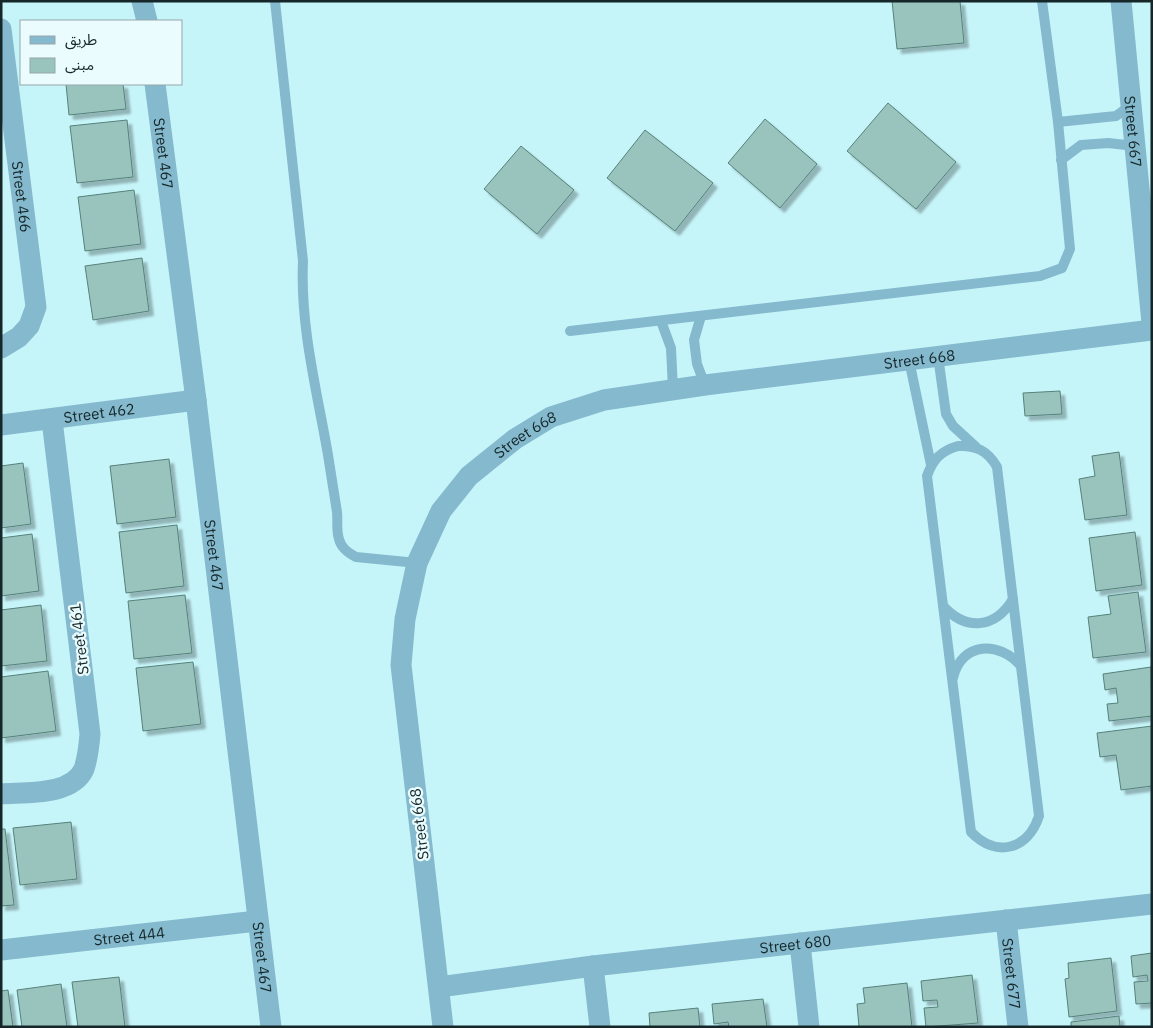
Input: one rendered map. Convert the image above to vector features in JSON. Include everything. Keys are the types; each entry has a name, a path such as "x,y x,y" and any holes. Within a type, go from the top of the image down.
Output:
{"street":[{"path":"142,1 147,20"},
{"name":"Street 667","path":"1121,1 1152,323"},
{"name":"Street 466","path":"1,29 36,307 29,326 19,337 1,348"},
{"name":"Street 467","path":"155,85 196,400 271,1027"},
{"name":"Street 668","path":"443,1027 401,665 405,619 417,563 441,511 469,476 515,439 551,417 604,400 1152,330"},
{"name":"Street 462","path":"1,425 52,420 196,400"},
{"name":"Street 461","path":"1,794 56,790 72,782 83,771 88,754 90,734 52,420"},
{"name":"Street 680","path":"439,987 593,966 1152,904"},
{"name":"Street 677","path":"1006,920 1018,1027"},
{"name":"Street 444","path":"1,950 257,921"},
{"path":"800,943 810,1027"},
{"path":"593,966 600,1027"}],"lane":[{"path":"276,1 303,261 302,286 308,349 328,457 338,538 342,547 356,557 417,563"},
{"path":"570,331 1040,276 1062,268 1070,249 1058,122 1042,1"},
{"path":"1058,122 1116,116 1132,104"},
{"path":"1061,160 1081,145 1135,146"},
{"path":"701,316 694,340 696,364 705,386"},
{"path":"661,321 671,348 673,390"},
{"path":"938,356 946,414 953,426 977,448 985,452 997,466 1039,816 1036,827 1029,836 1020,843 1010,847 999,848 979,840 971,832 927,476 930,465 947,449 958,446 977,448"},
{"path":"909,360 930,465"},
{"path":"943,606 958,620 978,624 999,617 1013,599"},
{"path":"952,680 954,671 960,662 975,650 996,648 1006,652 1021,666"}],"building":[{"path":"892,1 960,1 964,43 897,49"},
{"path":"66,85 123,85 126,109 69,115"},
{"path":"888,103 956,162 916,209 847,151"},
{"path":"765,119 817,164 780,208 728,163"},
{"path":"127,120 133,177 77,183 70,126"},
{"path":"645,130 713,183 675,231 607,178"},
{"path":"521,146 574,190 537,234 484,189"},
{"path":"134,190 141,244 85,251 78,197"},
{"path":"142,258 149,311 93,320 85,266"},
{"path":"1060,391 1062,414 1025,416 1023,393"},
{"path":"1119,452 1127,515 1085,520 1079,479 1095,476 1092,456"},
{"path":"169,459 176,517 117,524 110,466"},
{"path":"23,463 31,524 1,528 1,466"},
{"path":"177,525 184,586 126,593 119,532"},
{"path":"1135,532 1142,585 1096,591 1089,538"},
{"path":"32,534 39,591 1,596 1,538"},
{"path":"1138,592 1146,652 1093,658 1088,617 1111,614 1108,596"},
{"path":"185,595 192,653 134,659 128,601"},
{"path":"41,605 47,661 1,666 1,610"},
{"path":"193,662 201,724 143,731 136,668"},
{"path":"1151,667 1152,716 1109,721 1107,704 1118,703 1116,688 1105,690 1103,674"},
{"path":"48,671 56,731 1,738 1,677"},
{"path":"1152,726 1152,786 1121,790 1116,755 1100,757 1097,733"},
{"path":"71,822 77,879 20,885 13,828"},
{"path":"1,829 5,829 14,905 1,906"},
{"path":"1152,953 1152,1003 1136,1004 1134,982 1148,981 1147,975 1133,977 1131,956"},
{"path":"1111,958 1117,1011 1069,1017 1065,979 1069,978 1068,963"},
{"path":"972,975 978,1023 926,1027 924,1008 938,1007 937,1000 923,1001 921,981"},
{"path":"119,977 125,1027 78,1027 72,982"},
{"path":"907,983 912,1027 859,1027 857,1004 865,1003 863,988"},
{"path":"61,984 67,1027 22,1027 17,990"},
{"path":"8,990 13,1027 1,1027 1,991"},
{"path":"763,999 767,1027 729,1027 728,1022 714,1024 712,1004"},
{"path":"698,1008 700,1027 650,1027 649,1013"},
{"path":"1119,1016 1120,1027 1071,1027 1071,1022"}]}
